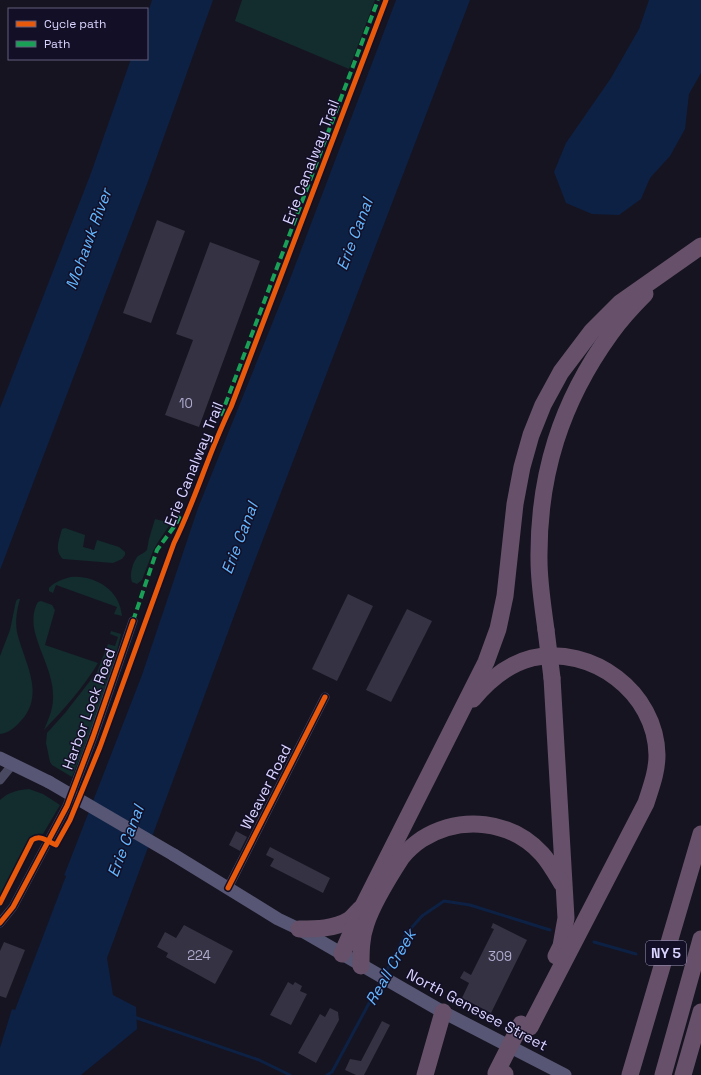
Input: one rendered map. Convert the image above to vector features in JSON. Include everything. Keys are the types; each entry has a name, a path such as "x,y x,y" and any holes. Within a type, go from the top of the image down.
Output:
{"highway":[{"path":"342,954 363,906 486,662 498,630 505,596 515,504 522,467 531,435 543,405 561,372 592,331 620,303 701,246"},
{"path":"525,1026 561,946 566,918 552,678 538,562 539,522 544,482 556,436 581,378 611,332 667,270"},
{"path":"457,718 481,689 496,675 526,660 557,655 596,665 620,679 637,697 647,714 655,738 656,756 654,781 646,802 500,1074"},
{"path":"367,969 362,942 366,923 377,899 403,856 422,839 440,830 475,823 493,825 508,830 526,840 542,853 564,887"},
{"name":"NY 5","path":"630,1074 701,834"},
{"path":"299,930 336,925 349,920 363,906"},
{"path":"663,1075 701,939"},
{"path":"425,1075 443,1012"},
{"path":"683,1075 701,1012"}],"main road":[{"name":"North Genesee Street","path":"0,758 49,782 174,855 278,919 443,1012 565,1075"}],"street":[{"name":"Harbor Lock Road","path":"0,923 13,907 67,806 93,737 133,621"},
{"name":"Weaver Road","path":"228,888 325,697"},
{"path":"0,780 13,764"}],"green space":[{"path":"242,0 375,0 349,69 235,21"},
{"path":"155,519 171,523 153,551 142,580 137,584 132,582 131,579 132,568 138,556 147,550"},
{"path":"65,528 85,535 83,547 94,550 97,540 119,547 125,552 125,555 122,559 113,563 63,559 60,556 58,545 62,529"},
{"path":"71,577 89,579 105,586 117,599 122,616 114,614 117,607 56,585 53,593 49,591 49,588 53,584"},
{"path":"20,599 16,623 17,632 28,667 33,691 27,713 14,728 0,734 0,656 10,630 16,601"},
{"path":"41,601 52,605 55,610 45,645 98,663 73,698 44,730 52,708 53,694 51,678 34,628 34,611 38,602"},
{"path":"111,631 121,634 117,652 100,707 72,777 52,765 50,762 46,743 47,733 65,713 97,672 108,644 115,646 118,637 110,634"},
{"path":"29,789 43,794 60,805 43,834 35,835 30,840 0,898 0,800 13,792"}],"water":[{"name":"Mohawk River","path":"152,0 213,0 147,184 0,570 0,408 91,173 131,60 148,60 148,12"},
{"name":"Erie Canal","path":"396,0 470,0 247,581 107,958 113,995 136,1007 137,1029 81,1075 0,1075 0,1048 11,1012 142,675 198,508 290,279"},
{"path":"649,0 701,0 701,73 689,94 685,129 670,156 650,178 641,199 619,215 592,214 566,203 554,172 566,143 611,78 639,29"}],"pier":[{"path":"64,875 66,876 15,1010 12,1009"}],"building":[{"path":"157,220 185,231 151,323 123,313"},
{"path":"210,242 260,261 199,427 165,415 193,340 176,334"},
{"path":"348,594 373,606 337,681 312,669"},
{"path":"407,609 432,621 391,702 366,690"},
{"path":"236,831 247,837 240,851 229,845"},
{"path":"270,847 330,878 323,893 270,866 274,859 266,855"},
{"path":"493,923 527,940 491,1013 462,998 469,983 460,978 464,971 471,975 494,929 491,928"},
{"path":"184,925 233,951 215,984 166,957 168,953 157,947 165,932 176,938"},
{"path":"4,942 25,950 6,998 0,996 0,951"},
{"path":"288,982 293,985 295,982 302,986 300,991 307,994 291,1025 270,1015"},
{"path":"330,1008 338,1012 339,1020 316,1063 298,1053 320,1014 325,1017"},
{"path":"382,1021 390,1025 364,1075 356,1075 345,1070 350,1059 361,1061"}],"waterway":[{"name":"Reall Creek","path":"385,974 406,934 422,916 444,901 470,905 550,930"},
{"name":"Reall Creek","path":"594,942 636,954"},
{"name":"Reall Creek","path":"327,1075 332,1072 381,981"},
{"name":"Reall Creek","path":"134,1017 259,1060 290,1075"}],"marked path":[{"path":"221,416 378,0"},
{"path":"133,621 157,550 181,515"}],"cycle path":[{"name":"Erie Canalway Trail","path":"0,903 32,840 35,838 41,838 56,845 70,820 100,747 174,543 231,407 386,0"},
{"path":"0,923 13,907 67,806 93,737 133,621"},
{"path":"228,888 325,697"}]}
